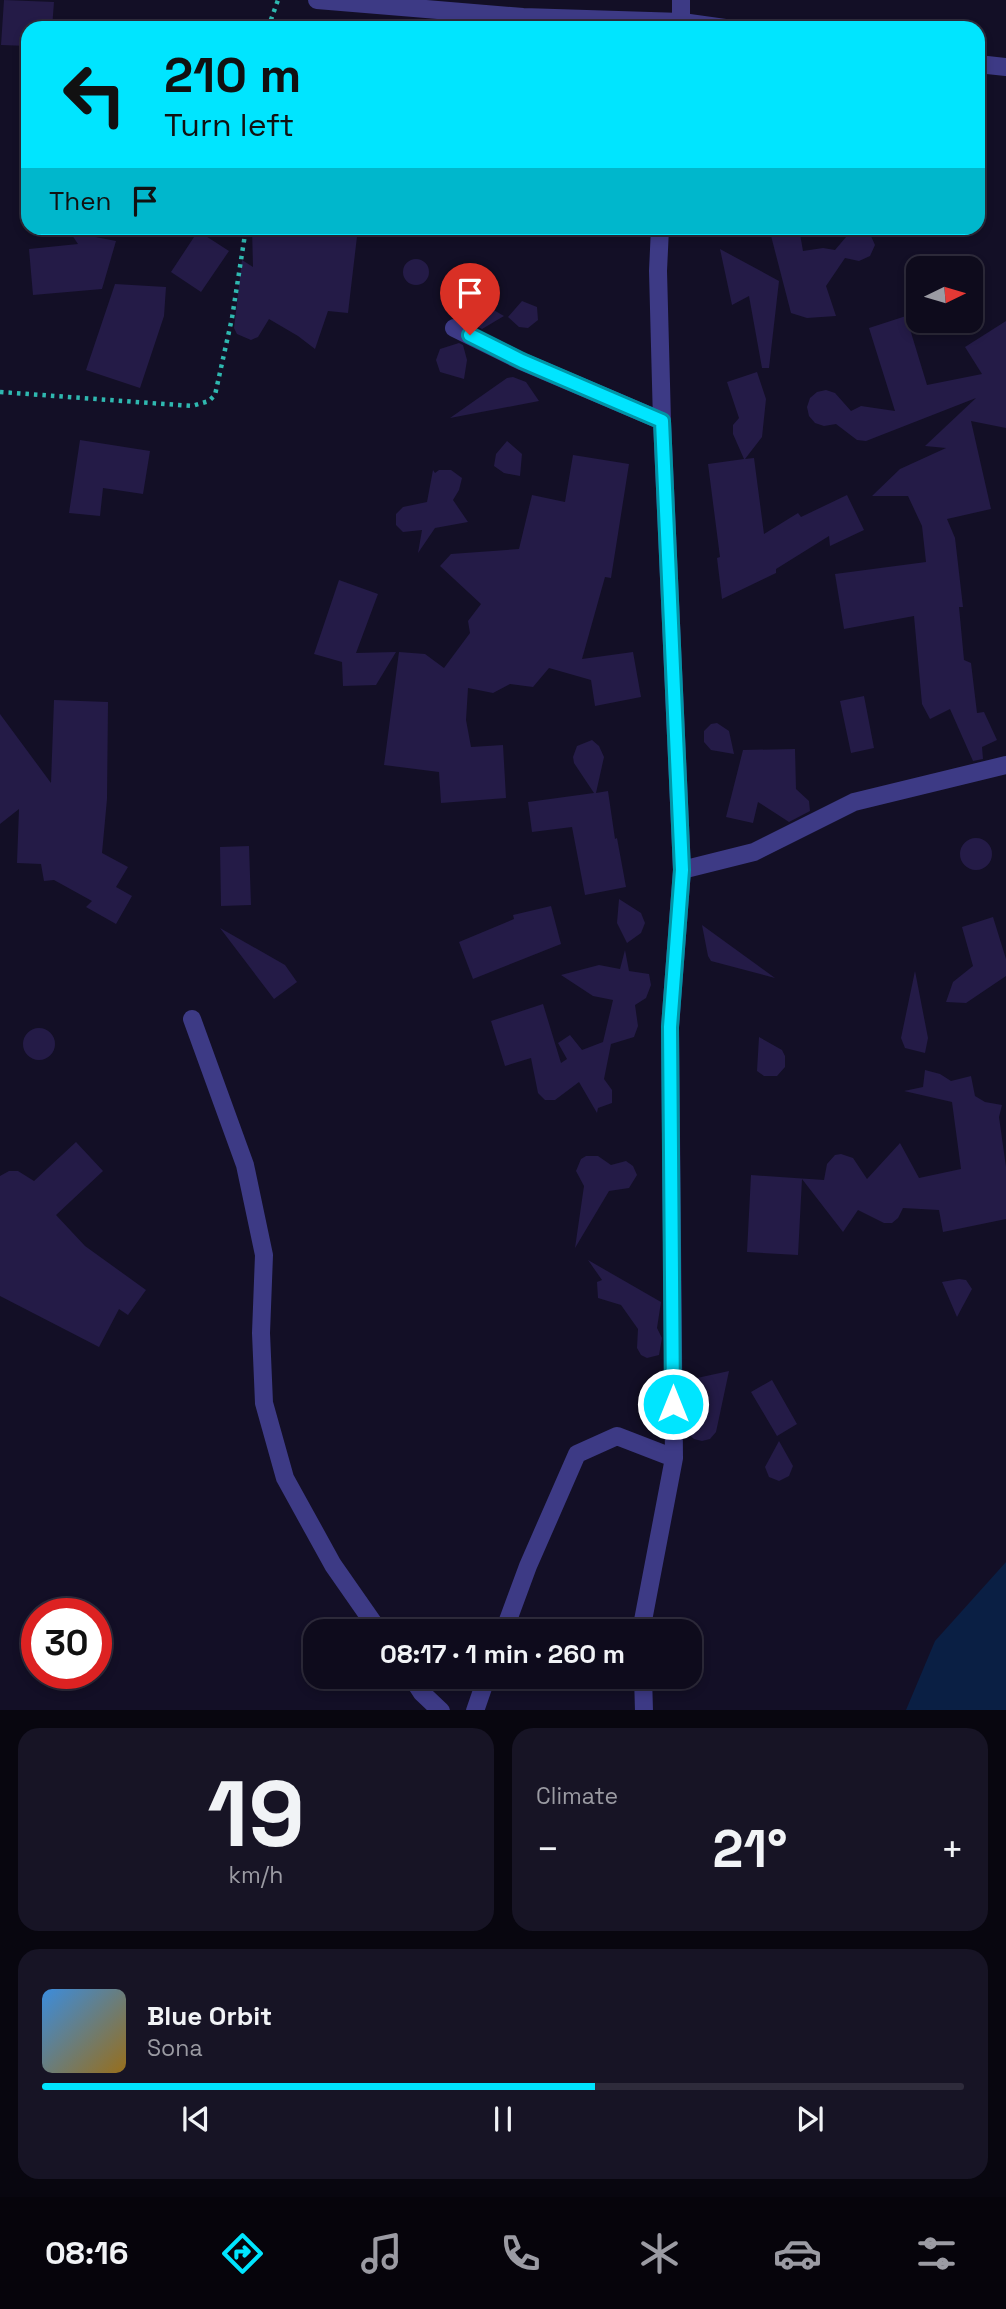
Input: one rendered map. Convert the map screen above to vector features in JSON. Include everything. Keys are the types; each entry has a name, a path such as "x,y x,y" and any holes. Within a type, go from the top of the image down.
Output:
{"street":[{"path":"317,0 523,18 591,21"},
{"path":"681,0 682,21"},
{"path":"985,65 1006,68"},
{"path":"643,1619 674,1458 670,1027 682,870 662,421 657,271 660,235"},
{"path":"454,328 522,361 662,421"},
{"path":"682,870 754,852 854,802 1006,765"},
{"path":"192,1019 245,1165 264,1255 261,1333 264,1403 285,1478 333,1565 371,1619"},
{"path":"508,1619 528,1566 577,1454 617,1436 674,1458"},
{"path":"419,1689 441,1710"},
{"path":"475,1710 482,1689"},
{"path":"643,1689 644,1710"}],"path":[{"path":"270,21 278,0"},
{"path":"0,392 192,406 209,401 215,395 232,318 245,235"}],"water":[{"path":"1006,1562 1006,1710 906,1710 935,1641"}],"building":[{"path":"4,0 54,2 53,21 21,21 21,46 1,45"},
{"path":"72,235 116,241 102,289 33,295 29,249 78,244"},
{"path":"195,235 204,235 229,251 201,292 171,272"},
{"path":"252,235 357,235 348,313 328,311 315,349 269,319 258,337 251,340 237,334 234,328 242,260 253,267"},
{"path":"771,235 800,235 803,251 823,248 835,250 848,235 870,235 875,245 870,256 859,261 845,258 826,286 836,316 807,318 791,313"},
{"path":"720,249 779,281 769,368 762,368 749,296 732,305"},
{"path":"416,259 426,262 429,272 426,282 416,285 406,282 403,272 406,262"},
{"path":"115,284 166,287 164,316 140,388 86,370"},
{"path":"522,301 537,307 538,320 528,328 519,327 508,317"},
{"path":"477,303 504,316 482,329 468,322 468,312"},
{"path":"906,316 906,333 911,333 927,385 982,374 965,347 1006,321 1006,428 971,421 991,509 947,519 955,538 963,607 959,607 964,660 971,663 977,713 984,712 997,740 982,747 983,759 973,761 950,709 930,719 922,704 914,616 844,629 835,574 926,562 922,526 908,496 872,496 900,469 946,448 925,446 976,398 866,441 857,440 836,424 824,426 815,423 809,416 807,407 810,398 817,392 826,390 835,393 851,411 861,406 895,411 869,328"},
{"path":"459,343 463,345 467,360 464,379 440,372 436,360 440,349"},
{"path":"757,372 766,399 762,437 745,459 754,458 764,534 798,513 801,517 847,495 864,530 830,546 829,536 776,569 776,573 722,599 717,558 720,557 708,464 744,459 733,434 733,425 739,418 727,382"},
{"path":"513,377 526,382 539,401 450,418 507,378"},
{"path":"80,440 150,451 143,494 103,488 100,516 69,513"},
{"path":"507,441 522,454 520,476 504,473 494,466 496,454"},
{"path":"573,455 629,464 611,578 605,577 582,659 633,652 641,697 595,706 591,680 549,668 533,687 510,684 493,693 468,688 466,720 471,747 503,745 506,798 441,803 439,772 384,765 399,652 425,654 444,668 470,633 468,621 481,604 440,566 451,554 519,549 532,495 565,502"},
{"path":"433,470 435,473 439,470 451,470 462,478 453,500 468,522 435,528 418,553 422,530 403,532 396,525 396,514 403,507 427,502"},
{"path":"339,580 378,594 356,653 396,652 376,685 343,686 342,662 314,654"},
{"path":"864,696 874,748 851,753 840,701"},
{"path":"54,700 108,702 107,799 102,853 128,867 116,887 132,896 116,924 86,907 92,901 54,880 44,881 41,864 17,863 19,809 0,824 0,714 51,783"},
{"path":"717,723 729,731 734,754 711,750 704,742 704,731 711,724"},
{"path":"592,740 599,746 604,757 596,793 608,791 626,887 585,895 572,827 532,832 528,802 594,793 574,763 573,757 577,746"},
{"path":"795,749 796,789 809,801 810,811 789,822 758,802 753,823 726,817 743,750"},
{"path":"976,838 987,843 992,854 987,865 976,870 965,865 960,854 965,843"},
{"path":"249,846 251,905 221,906 220,847"},
{"path":"619,899 641,913 645,923 641,933 627,943 617,923"},
{"path":"551,906 561,944 473,979 459,942 514,919 513,915"},
{"path":"993,917 1006,959 1006,976 966,1003 946,1002 953,982 973,966 962,927"},
{"path":"702,925 775,978 711,961"},
{"path":"220,928 285,965 297,982 274,999"},
{"path":"625,950 629,971 649,974 651,985 646,998 635,1005 638,1026 634,1037 611,1044 604,1079 612,1090 612,1103 598,1108 597,1113 579,1082 555,1100 545,1100 538,1093 531,1058 505,1066 491,1021 543,1004 561,1063 567,1059 558,1043 570,1035 582,1050 603,1042 613,1000 593,996 561,975 599,965 620,969"},
{"path":"915,971 928,1038 925,1053 905,1048 901,1038"},
{"path":"39,1028 50,1033 55,1044 50,1055 39,1060 28,1055 23,1044 28,1033"},
{"path":"759,1037 782,1050 785,1056 785,1067 777,1076 764,1076 757,1071"},
{"path":"925,1070 940,1074 951,1081 971,1076 975,1096 985,1102 1002,1105 999,1117 1006,1167 1006,1219 943,1232 939,1210 903,1208 892,1223 884,1223 858,1210 843,1232 802,1179 798,1255 747,1252 751,1175 824,1180 827,1164 835,1155 841,1154 853,1158 867,1179 900,1143 919,1178 961,1169 952,1102 904,1091 923,1087"},
{"path":"76,1142 103,1171 56,1215 85,1246 146,1290 128,1315 119,1309 99,1347 0,1296 0,1176 9,1171 18,1171 34,1181"},
{"path":"598,1156 611,1165 626,1161 633,1166 637,1175 629,1188 609,1191 575,1248 584,1186 576,1171 581,1159"},
{"path":"588,1260 661,1302 657,1328 662,1338 659,1355 647,1358 641,1355 637,1348 638,1329 621,1305 598,1298 597,1282 602,1280"},
{"path":"966,1280 972,1289 957,1317 942,1282"},
{"path":"729,1371 716,1432 710,1439 694,1439 685,1426 687,1417 694,1409 688,1380"},
{"path":"772,1380 797,1424 777,1436 751,1392"},
{"path":"779,1441 793,1466 789,1476 779,1481 769,1477 765,1467"}],"route":[{"path":"470,335 522,361 662,421 682,870 670,1027 673,1404"}]}
